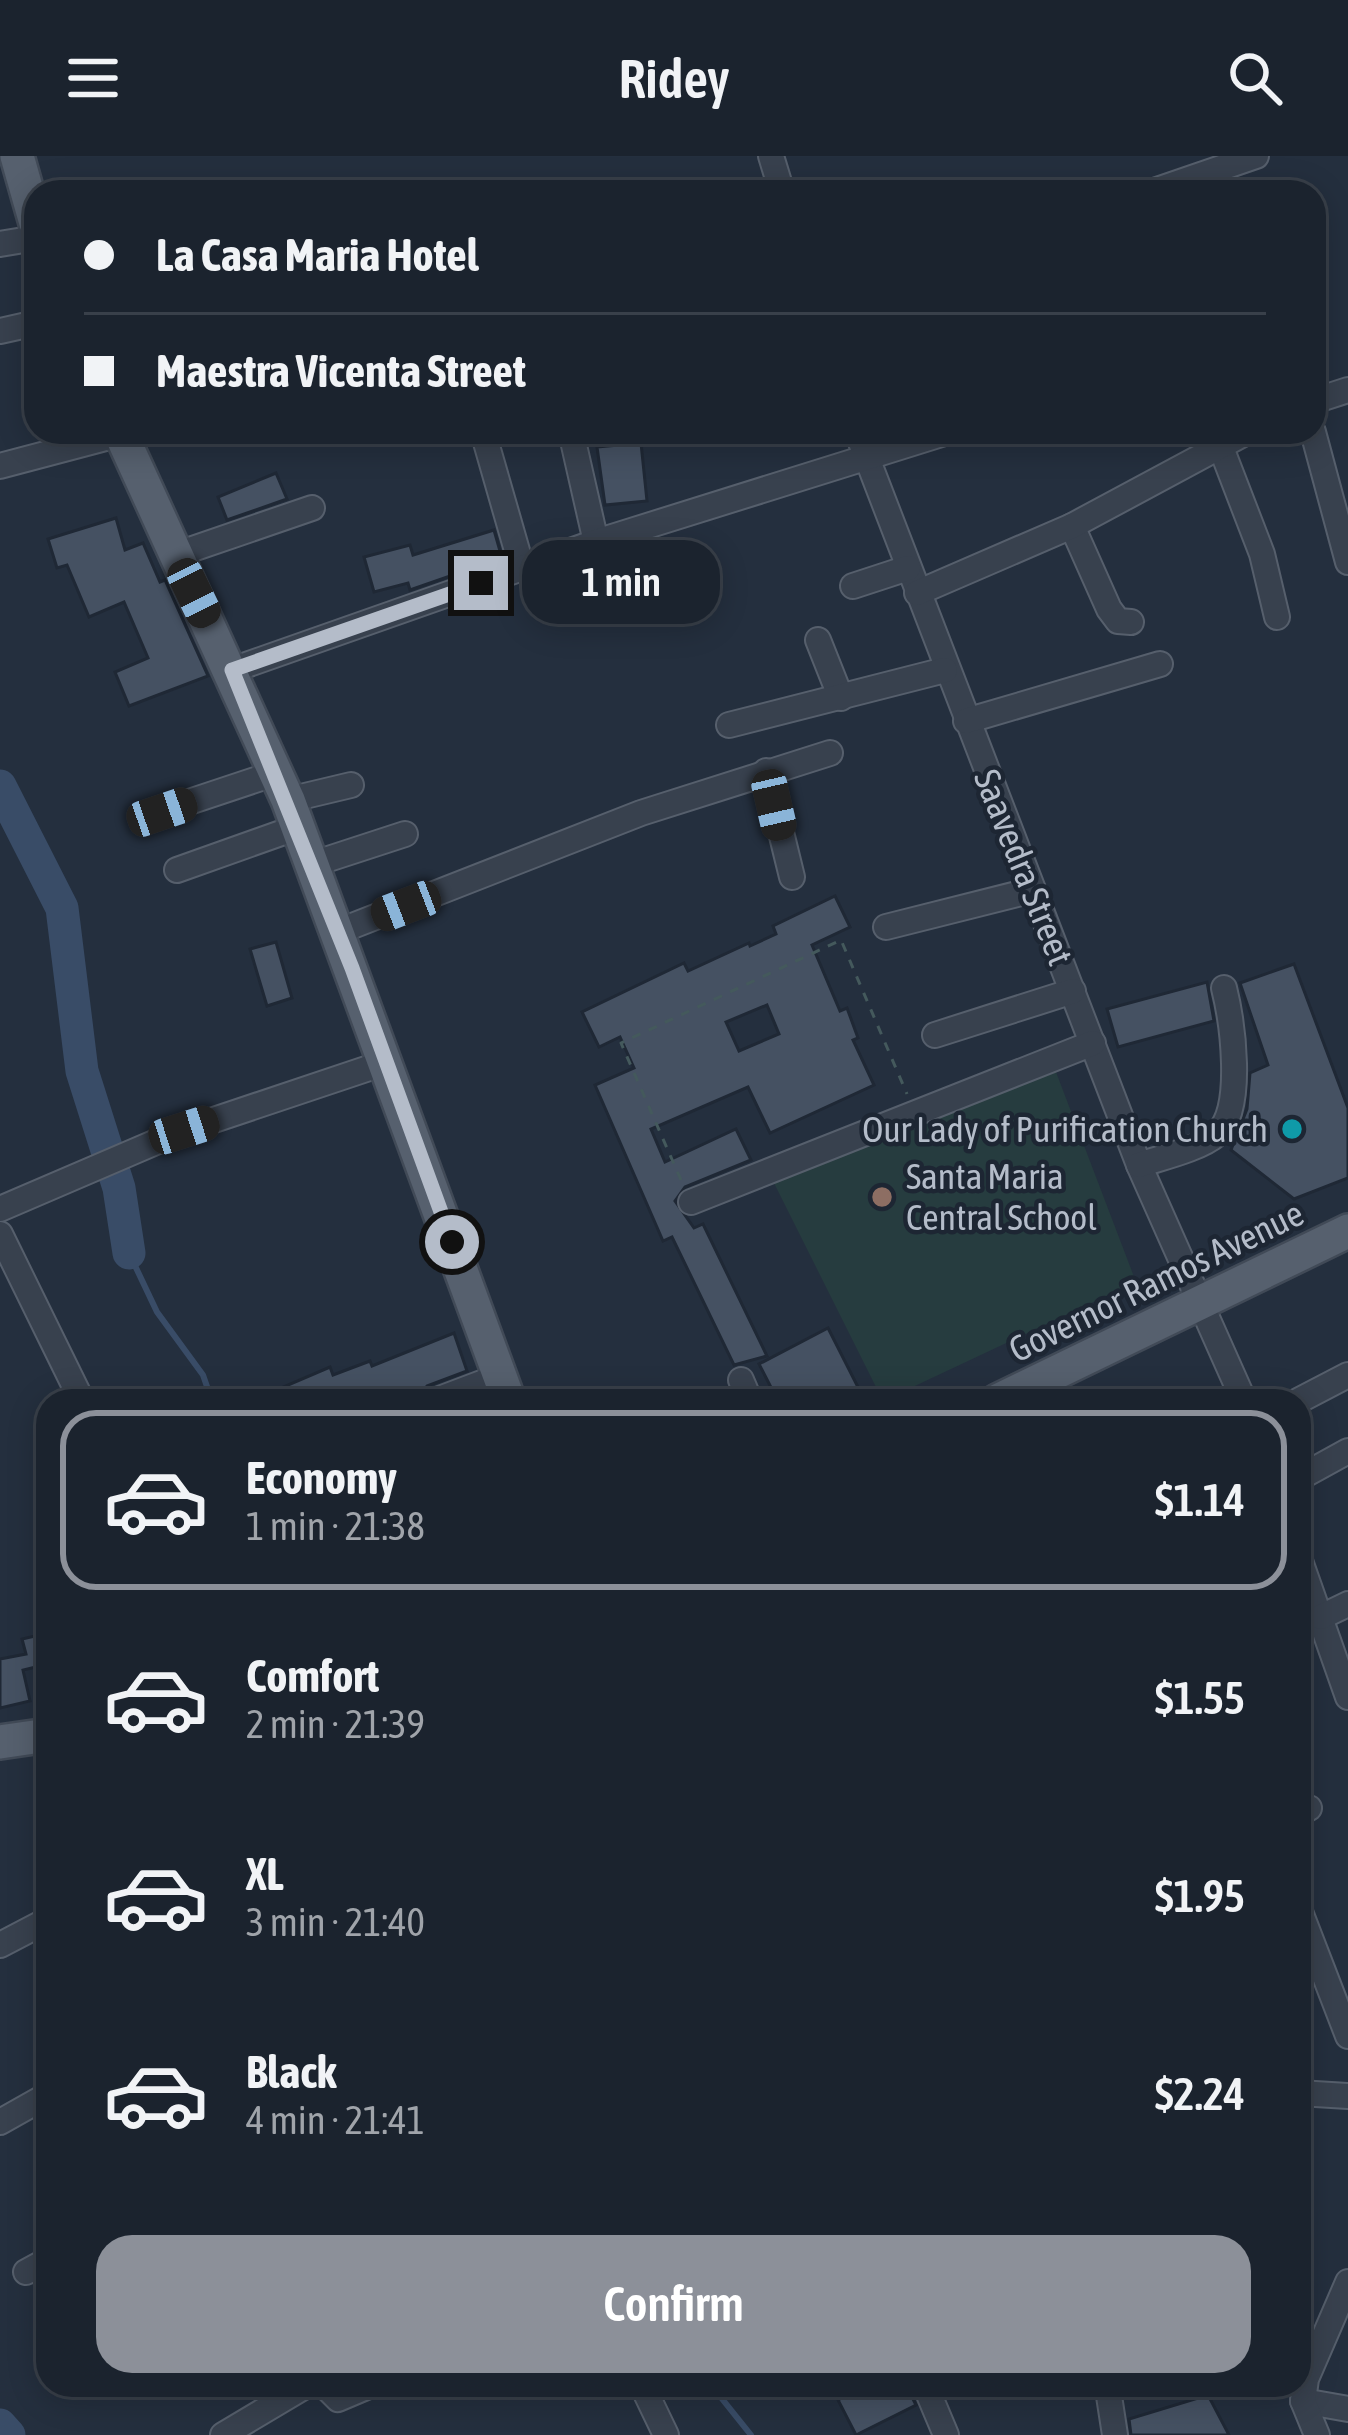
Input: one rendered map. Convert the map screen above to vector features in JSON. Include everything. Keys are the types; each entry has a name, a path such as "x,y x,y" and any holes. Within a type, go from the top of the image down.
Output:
{"main road":[{"path":"125,444 232,670 287,800 504,1389"},
{"name":"Governor Ramos Avenue","path":"1022,1389 1348,1231"},
{"path":"0,1742 36,1737"}],"street":[{"path":"1186,180 1256,156"},
{"path":"0,466 80,444"},
{"path":"486,444 522,568"},
{"path":"574,444 596,542"},
{"path":"232,670 858,444"},
{"name":"Saavedra Street","path":"861,444 1139,1166 1239,1389"},
{"path":"1316,444 1348,562"},
{"path":"853,586 912,580 1072,526 1220,445 1262,554 1277,616"},
{"path":"175,556 312,508"},
{"path":"1072,526 1109,609 1118,621 1131,622"},
{"path":"818,640 841,698"},
{"path":"966,721 1160,664"},
{"path":"729,725 945,670"},
{"path":"337,932 641,813 830,753"},
{"path":"766,771 792,877"},
{"path":"162,812 287,800 351,785"},
{"path":"177,870 287,800"},
{"path":"310,865 405,834"},
{"path":"886,927 1033,890"},
{"path":"1139,1166 1216,1134 1226,1116 1235,1059 1224,988"},
{"path":"935,1035 1073,991"},
{"path":"692,1202 1093,1043"},
{"path":"0,1209 184,1130 387,1062"},
{"path":"0,1234 76,1389"},
{"path":"1311,1394 1348,1375"},
{"path":"1311,1471 1348,1451"},
{"path":"1311,1590 1348,1696"},
{"path":"1321,1617 1348,1604"},
{"path":"0,1945 36,1926"},
{"path":"1311,1940 1348,2036"},
{"path":"1311,2094 1348,2096"},
{"path":"0,2122 36,2102"},
{"path":"1311,2367 1348,2282"},
{"path":"223,2434 286,2397"},
{"path":"648,2397 666,2435"},
{"path":"930,2397 946,2435"},
{"path":"1108,2397 1115,2435"},
{"path":"1304,2397 1317,2435"},
{"path":"1303,2401 1348,2409"}],"path":[{"path":"692,1202 621,1043 841,940 915,1112"}],"green space":[{"path":"1056,1072 1136,1282 909,1389 877,1389 773,1181"}],"building":[{"path":"641,444 647,501 605,505 597,447"},
{"path":"276,473 287,499 227,520 218,497"},
{"path":"116,518 125,550 143,543 160,582 165,580 208,676 129,706 115,672 148,658 124,602 89,617 67,565 57,568 48,539"},
{"path":"494,530 502,558 410,590 408,583 374,592 364,557 410,545 413,555"},
{"path":"835,896 850,927 812,945 840,1011 847,1008 858,1038 853,1040 874,1085 770,1133 748,1087 651,1129 665,1162 736,1129 751,1160 685,1187 675,1201 694,1228 703,1224 767,1356 734,1365 672,1237 663,1241 595,1085 634,1068 620,1037 599,1047 582,1012 684,963 688,971 750,946 776,934 773,926","holes":["767,1005 779,1034 739,1051 726,1022"]},
{"path":"276,942 292,998 267,1006 250,949"},
{"name":"Our Lady of Purification Church","path":"1294,964 1348,1108 1348,1178 1294,1199 1231,1150 1247,1109 1250,1073 1268,1065 1240,983"},
{"path":"1207,982 1214,1021 1118,1047 1107,1009"},
{"path":"828,1328 859,1389 772,1389 759,1364"},
{"path":"454,1333 467,1371 425,1389 279,1389 330,1367 333,1375 370,1361 372,1366"},
{"path":"36,1636 36,1667 23,1670 30,1701 0,1708 0,1659 26,1654 22,1639"},
{"path":"912,2397 916,2405 856,2435 838,2400"},
{"path":"1209,2397 1229,2435 1131,2435 1129,2419"}],"waterway":[{"path":"0,786 62,908 82,1071 119,1188 129,1253"},
{"path":"129,1253 157,1312 203,1375 208,1389"},
{"path":"721,2397 751,2435"},
{"path":"0,2425 9,2435"}],"place":[{"name":"Our Lady of Purification Church","path":"1292,1129"},
{"name":"Santa Maria Central School","path":"882,1197"}],"route":[{"path":"452,1242 288,800 232,670 481,583"}]}
